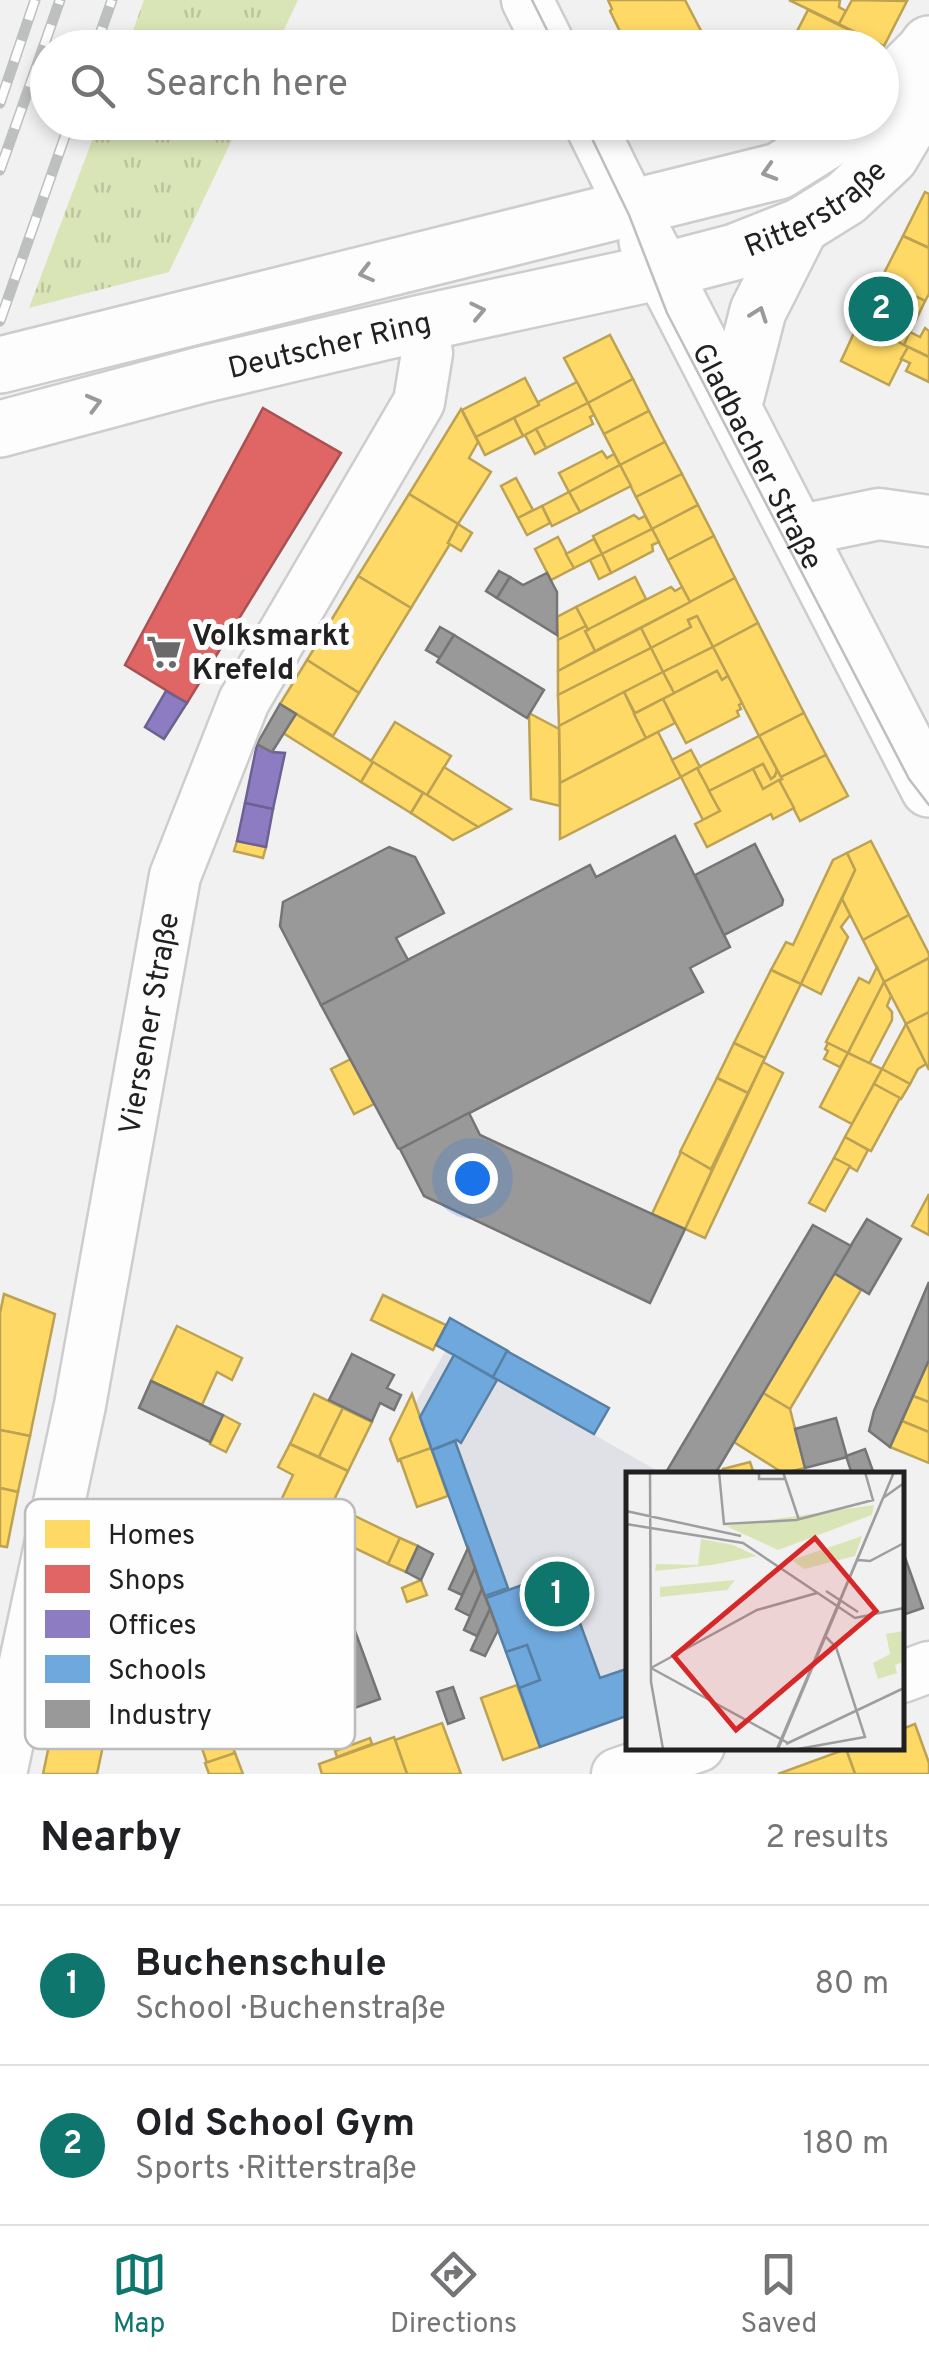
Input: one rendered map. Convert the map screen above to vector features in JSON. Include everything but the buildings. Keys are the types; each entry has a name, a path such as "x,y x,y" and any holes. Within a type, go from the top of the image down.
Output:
{"main road":[{"path":"899,76 929,44"},
{"name":"Ritterstraße","path":"662,271 735,252 801,226 846,198 890,156 929,92"},
{"name":"Ritterstraße","path":"631,207 780,170 828,140"},
{"name":"Gladbacher Straße","path":"631,207 929,788"},
{"name":"Deutscher Ring","path":"0,365 631,207"},
{"path":"732,408 758,311 801,226"},
{"name":"Deutscher Ring","path":"0,428 200,375 662,271"}],"street":[{"path":"527,0 542,30"},
{"name":"Gladbacher Straße","path":"598,140 631,207"},
{"name":"Viersener Straße","path":"61,1499 174,876 244,701 419,402 427,352 422,323"},
{"path":"797,531 880,514 929,521"},
{"name":"Viersener Straße","path":"1,1774 25,1664"},
{"path":"904,1676 929,1668"},
{"path":"617,1774 690,1749"}],"shaded area":[{"path":"446,1350 660,1472 626,1472 626,1715 541,1746 416,1402"}],"green space":[{"path":"144,0 298,0 284,30 133,30"},
{"path":"92,140 232,140 169,272 29,308"}],"tram line":[{"path":"532,0 547,30"},
{"path":"593,140 629,215 667,313 909,779 929,805"}],"railway":[{"path":"0,103 35,0"},
{"path":"49,30 60,0"},
{"path":"101,30 112,0"},
{"path":"0,170 30,85"},
{"path":"0,321 64,140"}],"place":[{"name":"Old School Gym","path":"881,309"},
{"name":"Volksmarkt Krefeld","path":"164,652"},
{"name":"Buchenschule","path":"557,1594"}]}
